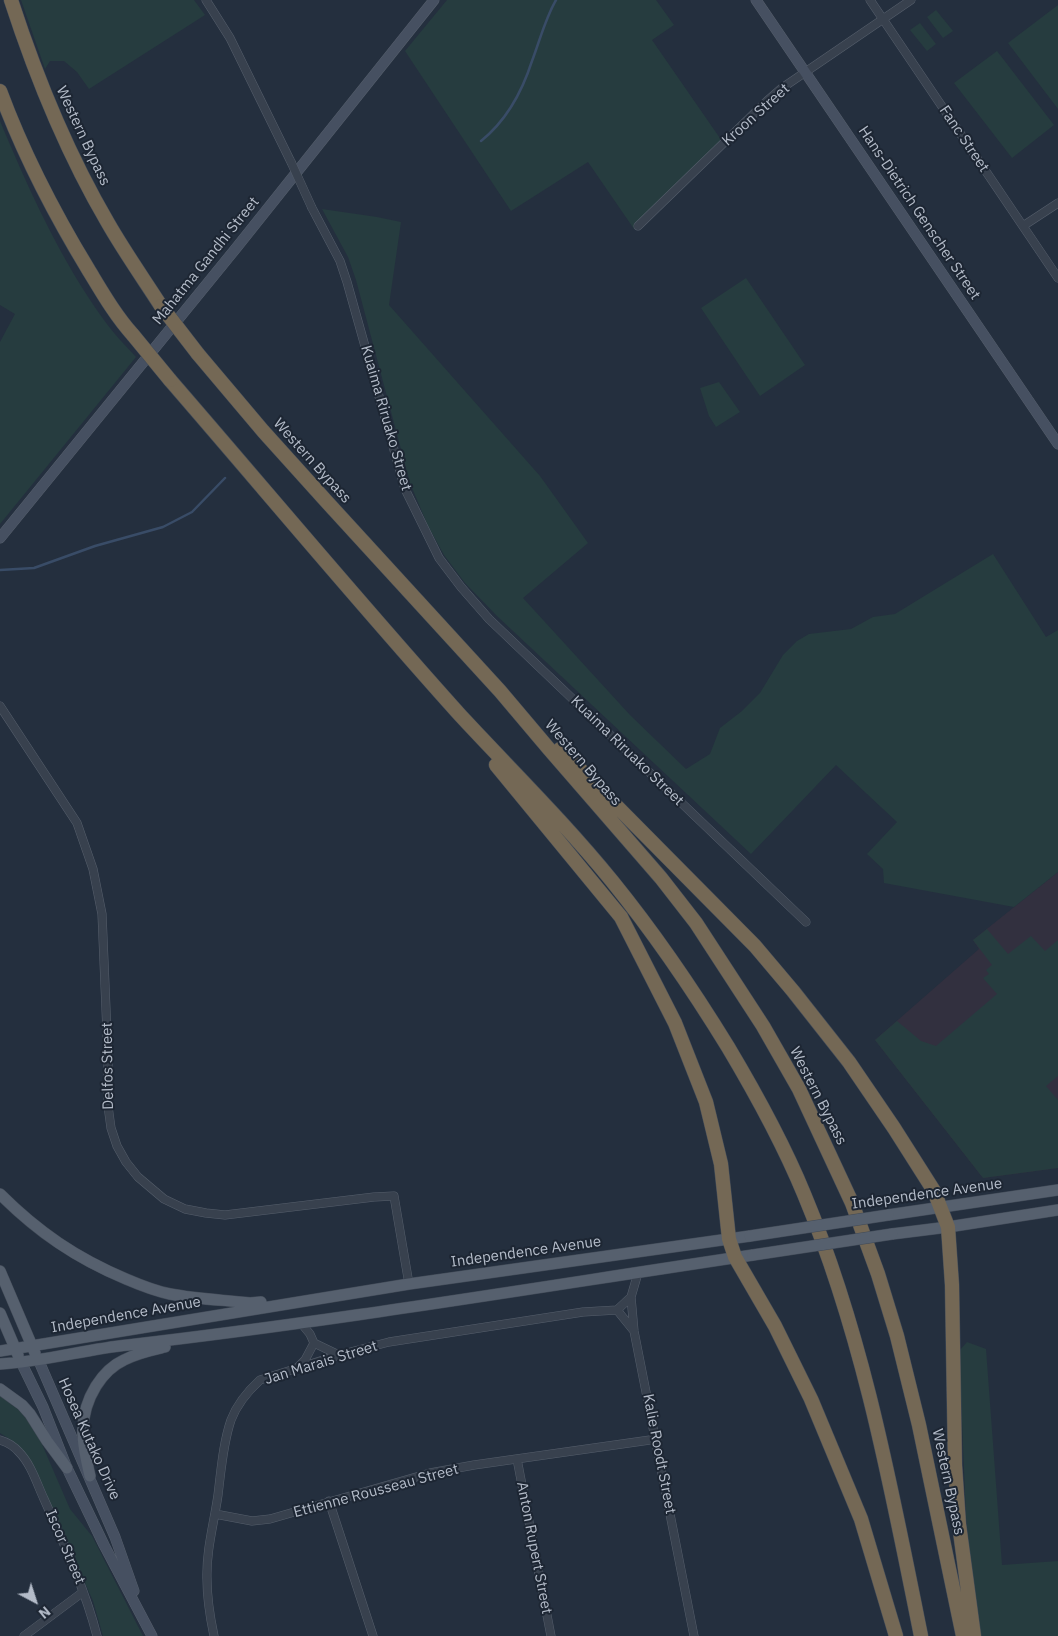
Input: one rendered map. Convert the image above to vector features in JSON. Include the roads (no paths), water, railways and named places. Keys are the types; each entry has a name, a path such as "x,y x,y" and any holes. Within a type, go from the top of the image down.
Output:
{"highway":[{"name":"Western Bypass","path":"11,0 46,97 75,162 108,223 161,306 198,354 263,431 500,691 661,878 696,923 763,1026 799,1089 852,1203 878,1274 898,1336 923,1443 963,1636"},
{"path":"0,91 23,146 71,240 120,320 372,614 461,715 580,843 619,889 691,987 754,1091 804,1194 835,1276 846,1312 871,1402 893,1494 920,1636"},
{"path":"500,691 728,918 793,990 849,1062 934,1191 948,1227 952,1285 954,1436 959,1524 974,1636"},
{"path":"461,715 473,738 620,917 675,1023 706,1102 722,1164 729,1238 735,1257 775,1326 818,1416 861,1519 896,1636"}],"main road":[{"name":"Independence Avenue","path":"0,1350 16,1349 409,1284 1058,1190"},
{"path":"0,1194 50,1239 106,1270 137,1283 170,1294 250,1303 300,1301"},
{"name":"Independence Avenue","path":"0,1364 127,1345 203,1337 300,1323 1058,1210"},
{"name":"Hosea Kutako Drive","path":"0,1271 38,1359"},
{"name":"Hosea Kutako Drive","path":"0,1313 21,1362"},
{"path":"90,1476 83,1447 83,1413 89,1397 99,1381 124,1360 147,1351 203,1337"},
{"path":"0,1389 22,1405 30,1414 67,1468"}],"street":[{"name":"Kuaima Riruako Street","path":"206,0 230,38 312,208 340,261 405,489 439,558 489,619 806,922"},
{"name":"Mahatma Gandhi Street","path":"0,538 243,240 434,0"},
{"name":"Hans-Dietrich Genscher Street","path":"756,0 1058,444"},
{"name":"Fanc Street","path":"870,0 1058,278"},
{"name":"Kroon Street","path":"638,226 767,101 911,0"},
{"path":"1022,226 1058,203"},
{"name":"Delfos Street","path":"0,706 76,823 93,869 102,914 108,1057 108,1106 111,1128 117,1146 126,1162 138,1177 164,1199 185,1209 206,1213 233,1214 394,1196 409,1284"},
{"name":"Kalie Roodt Street","path":"638,1273 631,1297 634,1331 657,1439 694,1636"},
{"path":"631,1297 617,1310 634,1331"},
{"name":"Jan Marais Street","path":"214,1636 207,1578 209,1547 228,1432 236,1409 250,1389 260,1380 339,1355 389,1342 583,1312 617,1310"},
{"path":"300,1323 310,1334 314,1343 339,1355"},
{"path":"297,1368 305,1360 314,1343"},
{"name":"Hosea Kutako Drive","path":"38,1359 68,1431 90,1476 152,1636"},
{"name":"Hosea Kutako Drive","path":"21,1362 43,1407 67,1468 104,1545 146,1622"},
{"name":"Ettienne Rousseau Street","path":"215,1514 252,1521 270,1519 430,1473 657,1439"},
{"name":"Iscor Street","path":"0,1440 13,1446 26,1461 69,1555 97,1636"},
{"name":"Anton Rupert Street","path":"517,1459 551,1636"},
{"path":"329,1501 373,1636"},
{"path":"24,1636 83,1592"}],"waterway":[{"path":"481,141 498,124 518,95 556,0"},
{"path":"0,570 34,568 95,546 163,527 192,512 225,478"}]}
